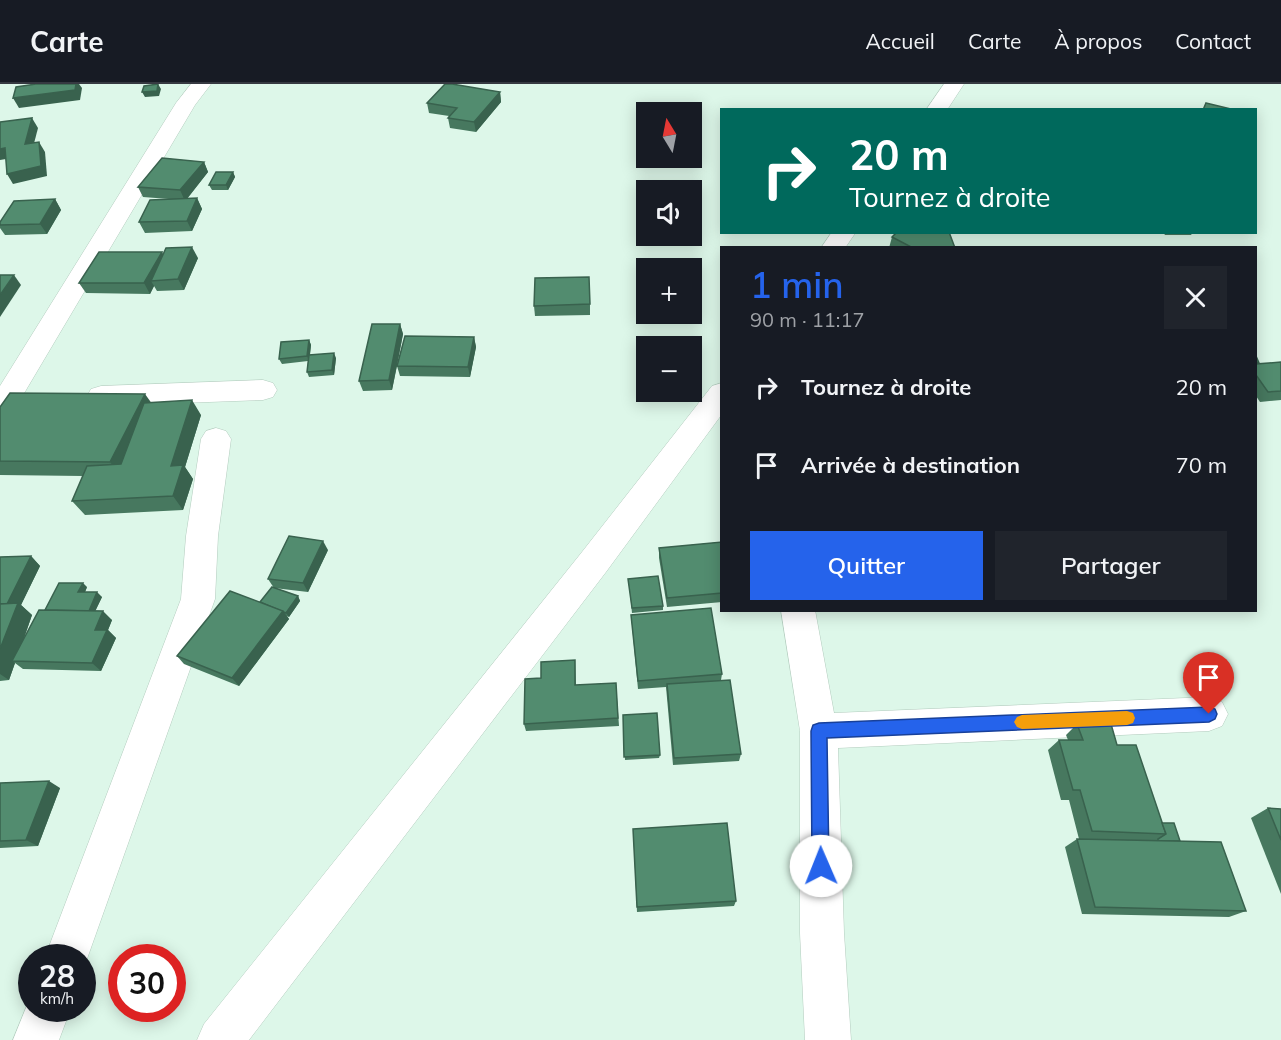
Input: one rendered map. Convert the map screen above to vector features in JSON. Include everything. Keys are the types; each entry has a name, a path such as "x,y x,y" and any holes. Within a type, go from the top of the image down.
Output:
{"street":[{"path":"2,402 186,103 201,84"},
{"path":"937,108 954,84"},
{"path":"76,396 263,390"},
{"path":"2,402 42,398"},
{"path":"220,1040 718,404"},
{"path":"72,944 198,599 201,536 216,439"},
{"path":"798,612 819,731 822,933 828,1040"},
{"path":"819,731 1209,714"},
{"path":"36,1040 43,1022"}],"building":[{"path":"36,84 76,84 75,90 13,98 16,87"},
{"path":"158,84 157,91 142,92 144,86"},
{"path":"445,84 500,92 474,122 448,118 457,108 427,103"},
{"path":"1206,103 1227,108 1204,108"},
{"path":"32,118 25,144 39,142 41,166 7,174 5,148 0,149 0,122"},
{"path":"162,158 204,162 180,190 138,187"},
{"path":"216,172 233,172 226,185 209,185"},
{"path":"197,198 187,221 139,222 150,200"},
{"path":"55,199 40,224 0,225 14,201"},
{"path":"895,234 950,234 954,246 909,246 892,237"},
{"path":"192,247 178,279 151,281 166,248"},
{"path":"99,252 162,252 144,283 79,283"},
{"path":"0,275 14,275 0,295"},
{"path":"589,277 590,304 534,306 535,278"},
{"path":"372,324 400,324 389,380 359,381"},
{"path":"405,336 474,337 468,367 397,366"},
{"path":"309,340 307,356 279,359 281,342"},
{"path":"334,353 332,370 307,372 309,355"},
{"path":"1281,362 1281,391 1268,392 1257,376 1257,364"},
{"path":"10,393 145,394 110,462 0,461 0,407"},
{"path":"192,400 171,466 183,465 173,496 72,501 87,466 121,464 144,403"},
{"path":"289,536 323,541 303,583 268,579"},
{"path":"720,542 720,593 667,598 659,548"},
{"path":"31,556 7,604 0,604 0,557"},
{"path":"658,576 663,606 632,608 628,579"},
{"path":"59,583 83,583 78,592 97,592 89,611 45,610"},
{"path":"272,587 298,596 286,613 260,602"},
{"path":"230,591 283,611 232,678 177,656"},
{"path":"18,603 0,649 0,604"},
{"path":"711,608 722,674 638,681 631,615"},
{"path":"39,610 103,611 95,630 107,630 92,663 12,661"},
{"path":"575,660 575,685 616,683 618,718 524,724 525,679 541,678 541,662"},
{"path":"730,680 741,754 674,758 667,684"},
{"path":"657,713 660,755 624,757 623,715"},
{"path":"1077,724 1111,724 1117,745 1136,745 1166,834 1092,831 1080,790 1073,790 1059,740 1083,740"},
{"path":"49,781 26,840 0,841 0,783"},
{"path":"1268,808 1281,809 1281,840"},
{"path":"727,823 736,901 637,907 633,829"},
{"path":"1162,823 1174,823 1180,841 1158,841 1166,834"},
{"path":"1077,839 1221,842 1246,911 1095,907"}],"slow traffic":[{"path":"1022,722 1127,718"}],"route":[{"path":"821,866 819,731 1209,714"}]}
